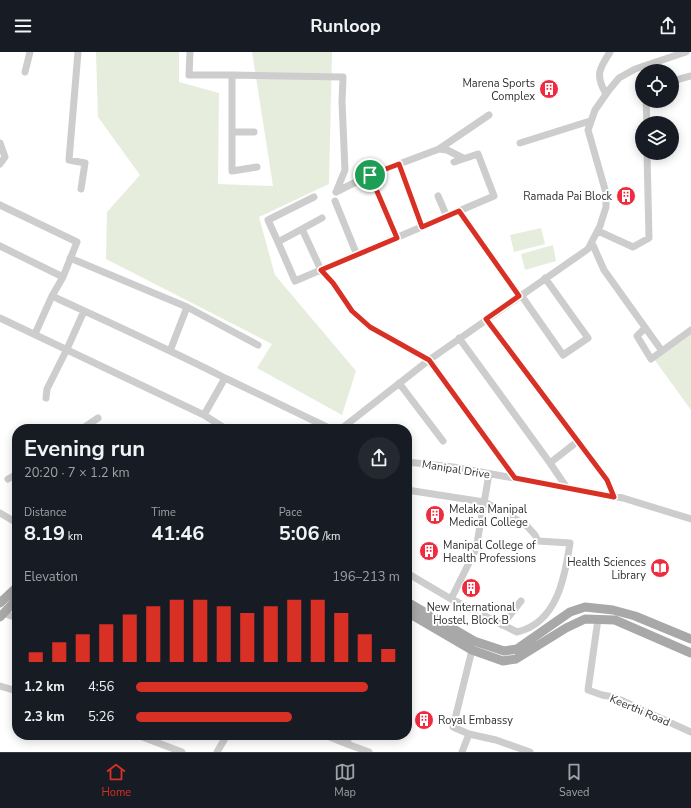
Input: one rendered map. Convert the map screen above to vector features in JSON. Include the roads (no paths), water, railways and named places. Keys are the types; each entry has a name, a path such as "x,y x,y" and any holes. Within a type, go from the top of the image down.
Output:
{"main road":[{"path":"0,603 12,592"},
{"path":"2,615 12,604"},
{"path":"412,606 428,619 472,650 504,661 516,659 566,628 585,619 615,620 688,652 691,639 635,616 613,610 585,607 570,612 517,649 504,651 474,641 428,619 412,614"}],"street":[{"path":"25,72 30,52"},
{"path":"78,52 69,160 85,163 81,190"},
{"path":"190,52 189,75 232,74 343,78 342,102 345,170 336,192 370,175 439,149 489,115"},
{"path":"606,94 600,83 600,68 610,52"},
{"path":"656,64 686,52"},
{"path":"347,424 459,338 588,249 598,231 606,207 606,192 588,130 590,121 595,110 619,78 635,69"},
{"path":"232,74 232,171 257,167"},
{"path":"679,79 691,76"},
{"path":"520,143 590,121"},
{"path":"232,132 254,132"},
{"path":"0,143 5,157 0,164"},
{"path":"439,149 447,150 463,158"},
{"path":"314,197 268,220 295,281 494,196 478,154 454,162"},
{"path":"598,231 633,248 649,238 647,160"},
{"path":"399,164 422,227"},
{"path":"370,175 397,238"},
{"path":"438,196 446,216"},
{"path":"335,201 357,255"},
{"path":"0,205 78,242 63,277 52,296 35,334"},
{"path":"459,211 563,355 588,338 545,278"},
{"path":"278,242 322,218"},
{"path":"302,229 321,270 333,283 352,311 370,327 429,360 515,478"},
{"path":"592,242 604,270 662,351"},
{"path":"0,246 63,277"},
{"path":"70,258 187,307 258,345"},
{"path":"52,296 170,351 320,424"},
{"path":"170,351 187,307"},
{"path":"46,398 47,389 68,349 84,311"},
{"path":"0,318 68,349 204,415 218,424"},
{"path":"486,319 607,480 614,497"},
{"path":"645,328 637,336 651,359 691,330"},
{"path":"459,338 567,488"},
{"path":"204,415 225,378"},
{"path":"399,383 443,441"},
{"path":"89,424 98,418"},
{"path":"550,463 578,441"},
{"name":"Manipal Drive","path":"412,463 452,467 614,497 691,519"},
{"path":"451,599 476,549 489,474"},
{"path":"8,479 12,477"},
{"path":"412,491 484,502 527,526 536,535 538,542 570,543 562,587 554,604 542,619 525,630 517,632 451,599 412,576"},
{"path":"0,513 12,520"},
{"path":"502,624 520,601"},
{"path":"2,615 12,617"},
{"name":"Keerthi Road","path":"598,619 588,690 614,697 691,732"},
{"path":"472,650 453,727 469,734 496,740 530,752"},
{"path":"0,686 12,690"},
{"path":"462,752 469,734"},
{"path":"150,740 182,752"},
{"path":"217,752 224,740"},
{"path":"337,740 369,752"},
{"path":"347,744 348,740"}],"place":[{"name":"Marena Sports Complex","path":"549,89"},
{"name":"Ramada Pai Block","path":"626,196"},
{"name":"Melaka Manipal Medical College","path":"435,515"},
{"name":"Manipal College of Health Professions","path":"429,551"},
{"name":"Health Sciences Library","path":"660,568"},
{"name":"New International Hostel, Block B","path":"471,588"},
{"name":"Royal Embassy","path":"424,720"}]}
